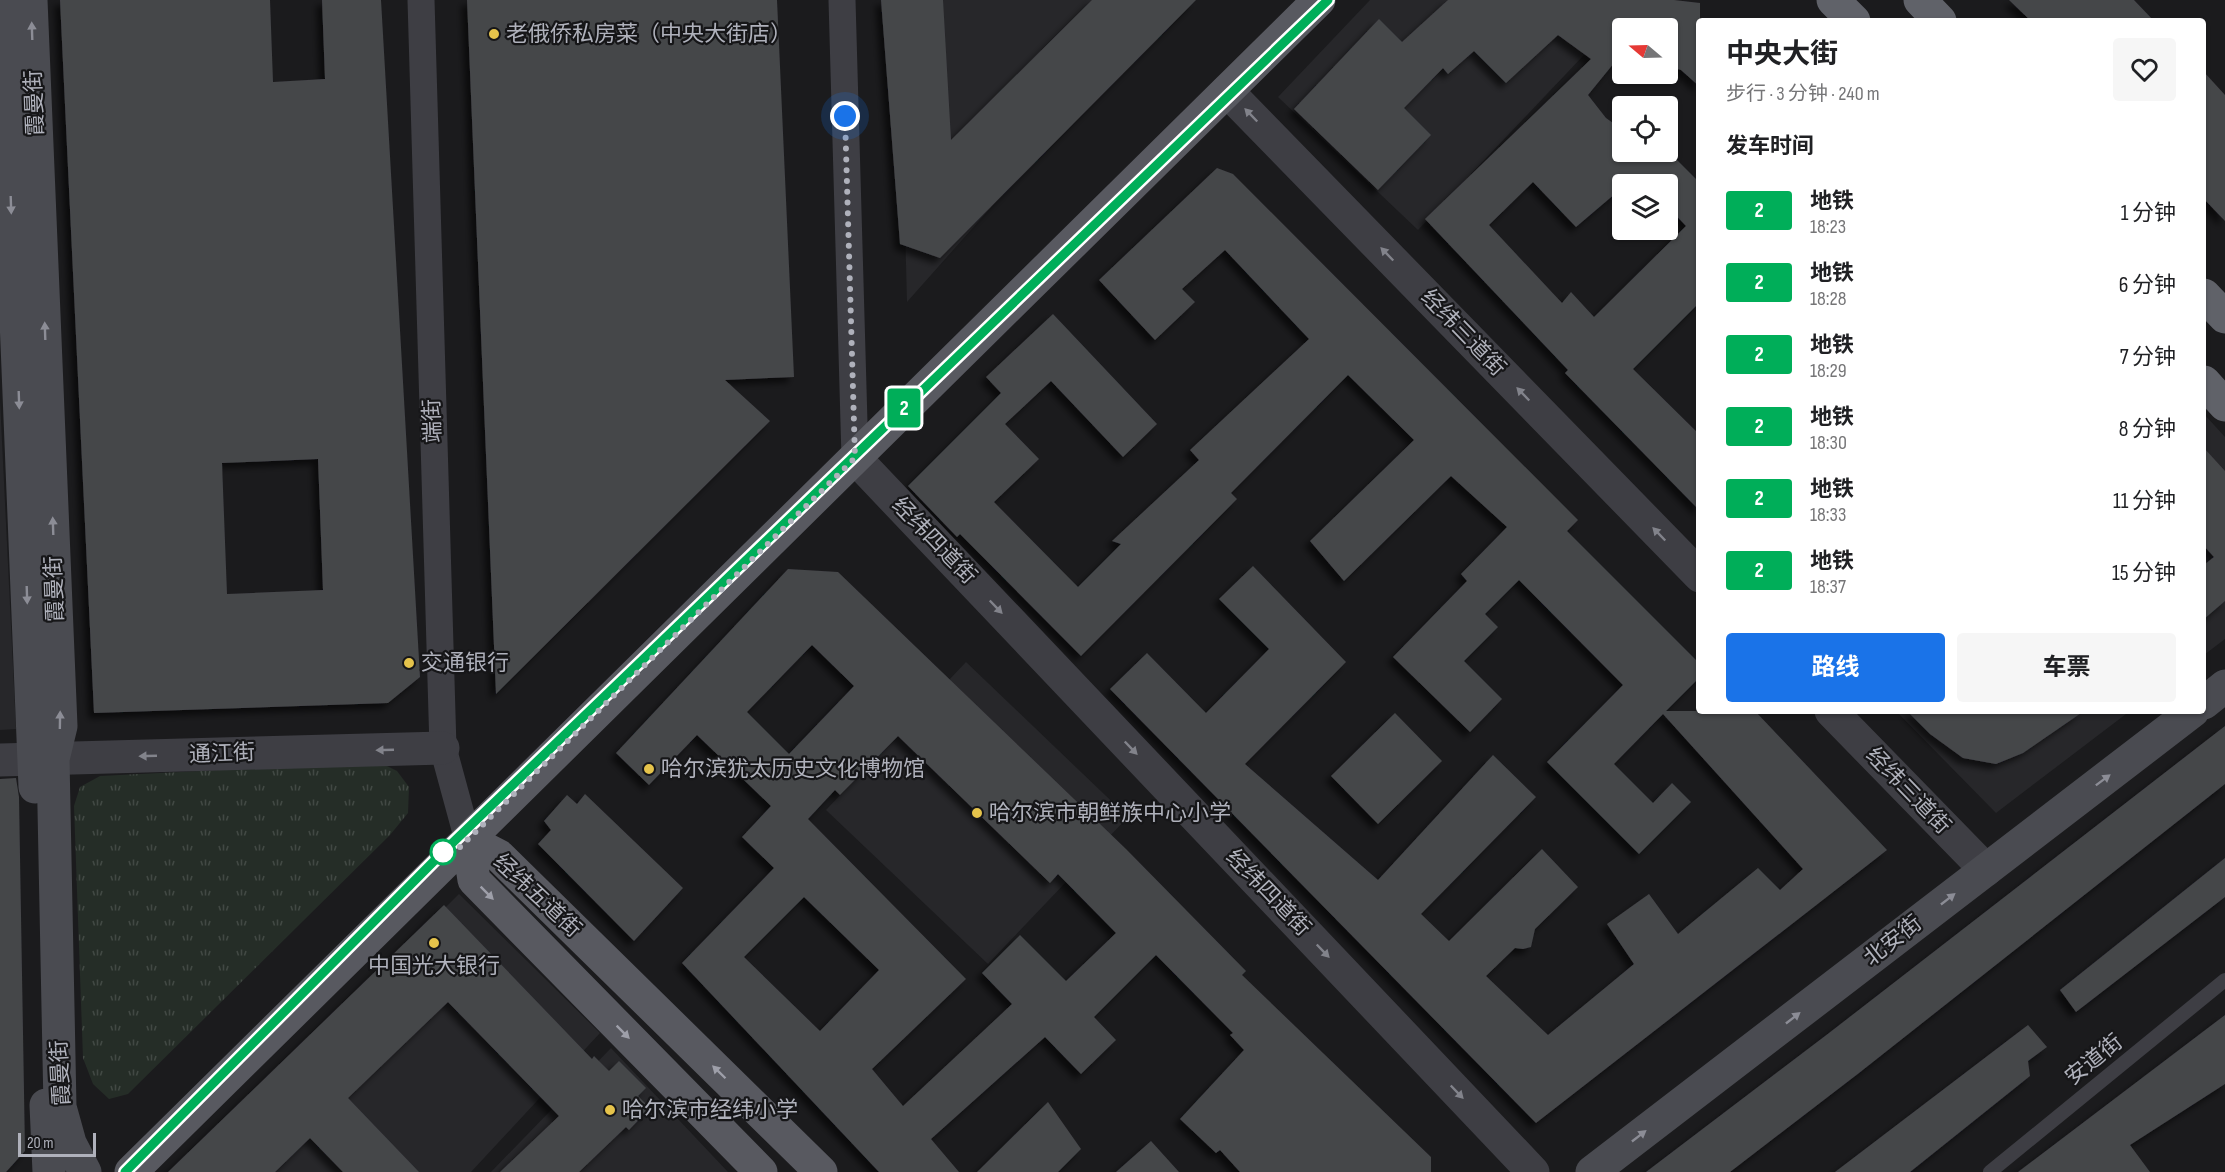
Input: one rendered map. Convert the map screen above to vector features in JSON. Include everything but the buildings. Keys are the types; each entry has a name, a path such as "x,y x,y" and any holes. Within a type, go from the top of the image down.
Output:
{"highway":[{"path":"1833,0 1851,18"},
{"path":"1920,0 1937,18"},
{"path":"2206,297 2225,317"},
{"path":"2206,384 2225,405"}],"main road":[{"name":"霞曼街","path":"3,0 60,1107 70,1143 85,1172"},
{"name":"霞曼街","path":"31,0 61,726 43,759 49,1172"},
{"path":"131,1172 1319,0"},
{"path":"2206,701 2225,686"},
{"name":"北安街","path":"1592,1172 2189,714"},
{"name":"经纬五道街","path":"468,840 474,880 761,1172"},
{"name":"经纬五道街","path":"468,840 499,856 821,1172"}],"street":[{"name":"端街","path":"421,0 443,748 468,840"},
{"path":"842,0 855,458"},
{"name":"经纬三道街","path":"1227,91 1696,572"},
{"name":"经纬四道街","path":"855,458 1533,1172"},
{"name":"经纬三道街","path":"1834,714 1986,870"},
{"name":"通江街","path":"0,760 443,748"}],"lane":[{"name":"安道街","path":"1990,1172 2225,980"}],"shaded area":[{"path":"899,0 1175,0 907,302"},
{"path":"1370,0 1636,0 1619,18 1612,18 1612,25 1418,230 1278,97"},
{"path":"0,400 16,729 0,730"},
{"path":"2206,416 2225,437 2225,639 2206,653"},
{"name":"哈尔滨市朝鲜族中心小学","path":"966,662 1128,817 988,964 826,810"},
{"path":"1899,714 2126,714 1996,813"},
{"path":"459,894 600,1033 471,1172 180,1172"},
{"name":"哈尔滨市经纬小学","path":"611,1048 728,1172 491,1172"}],"green space":[{"path":"379,762 397,771 409,787 408,813 390,835 128,1094 109,1099 93,1084 83,1058 74,806 80,787 100,776"}],"metro line":[{"name":"2","path":"125,1172 443,852 1328,0"}],"place":[{"name":"老俄侨私房菜（中央大街店）","path":"494,34"},
{"name":"交通银行","path":"409,663"},
{"name":"哈尔滨犹太历史文化博物馆","path":"649,769"},
{"name":"哈尔滨市朝鲜族中心小学","path":"977,813"},
{"name":"中国光大银行","path":"434,943"},
{"name":"哈尔滨市经纬小学","path":"610,1110"}],"route":[{"path":"443,852 451,856 855,458 845,116"}]}
